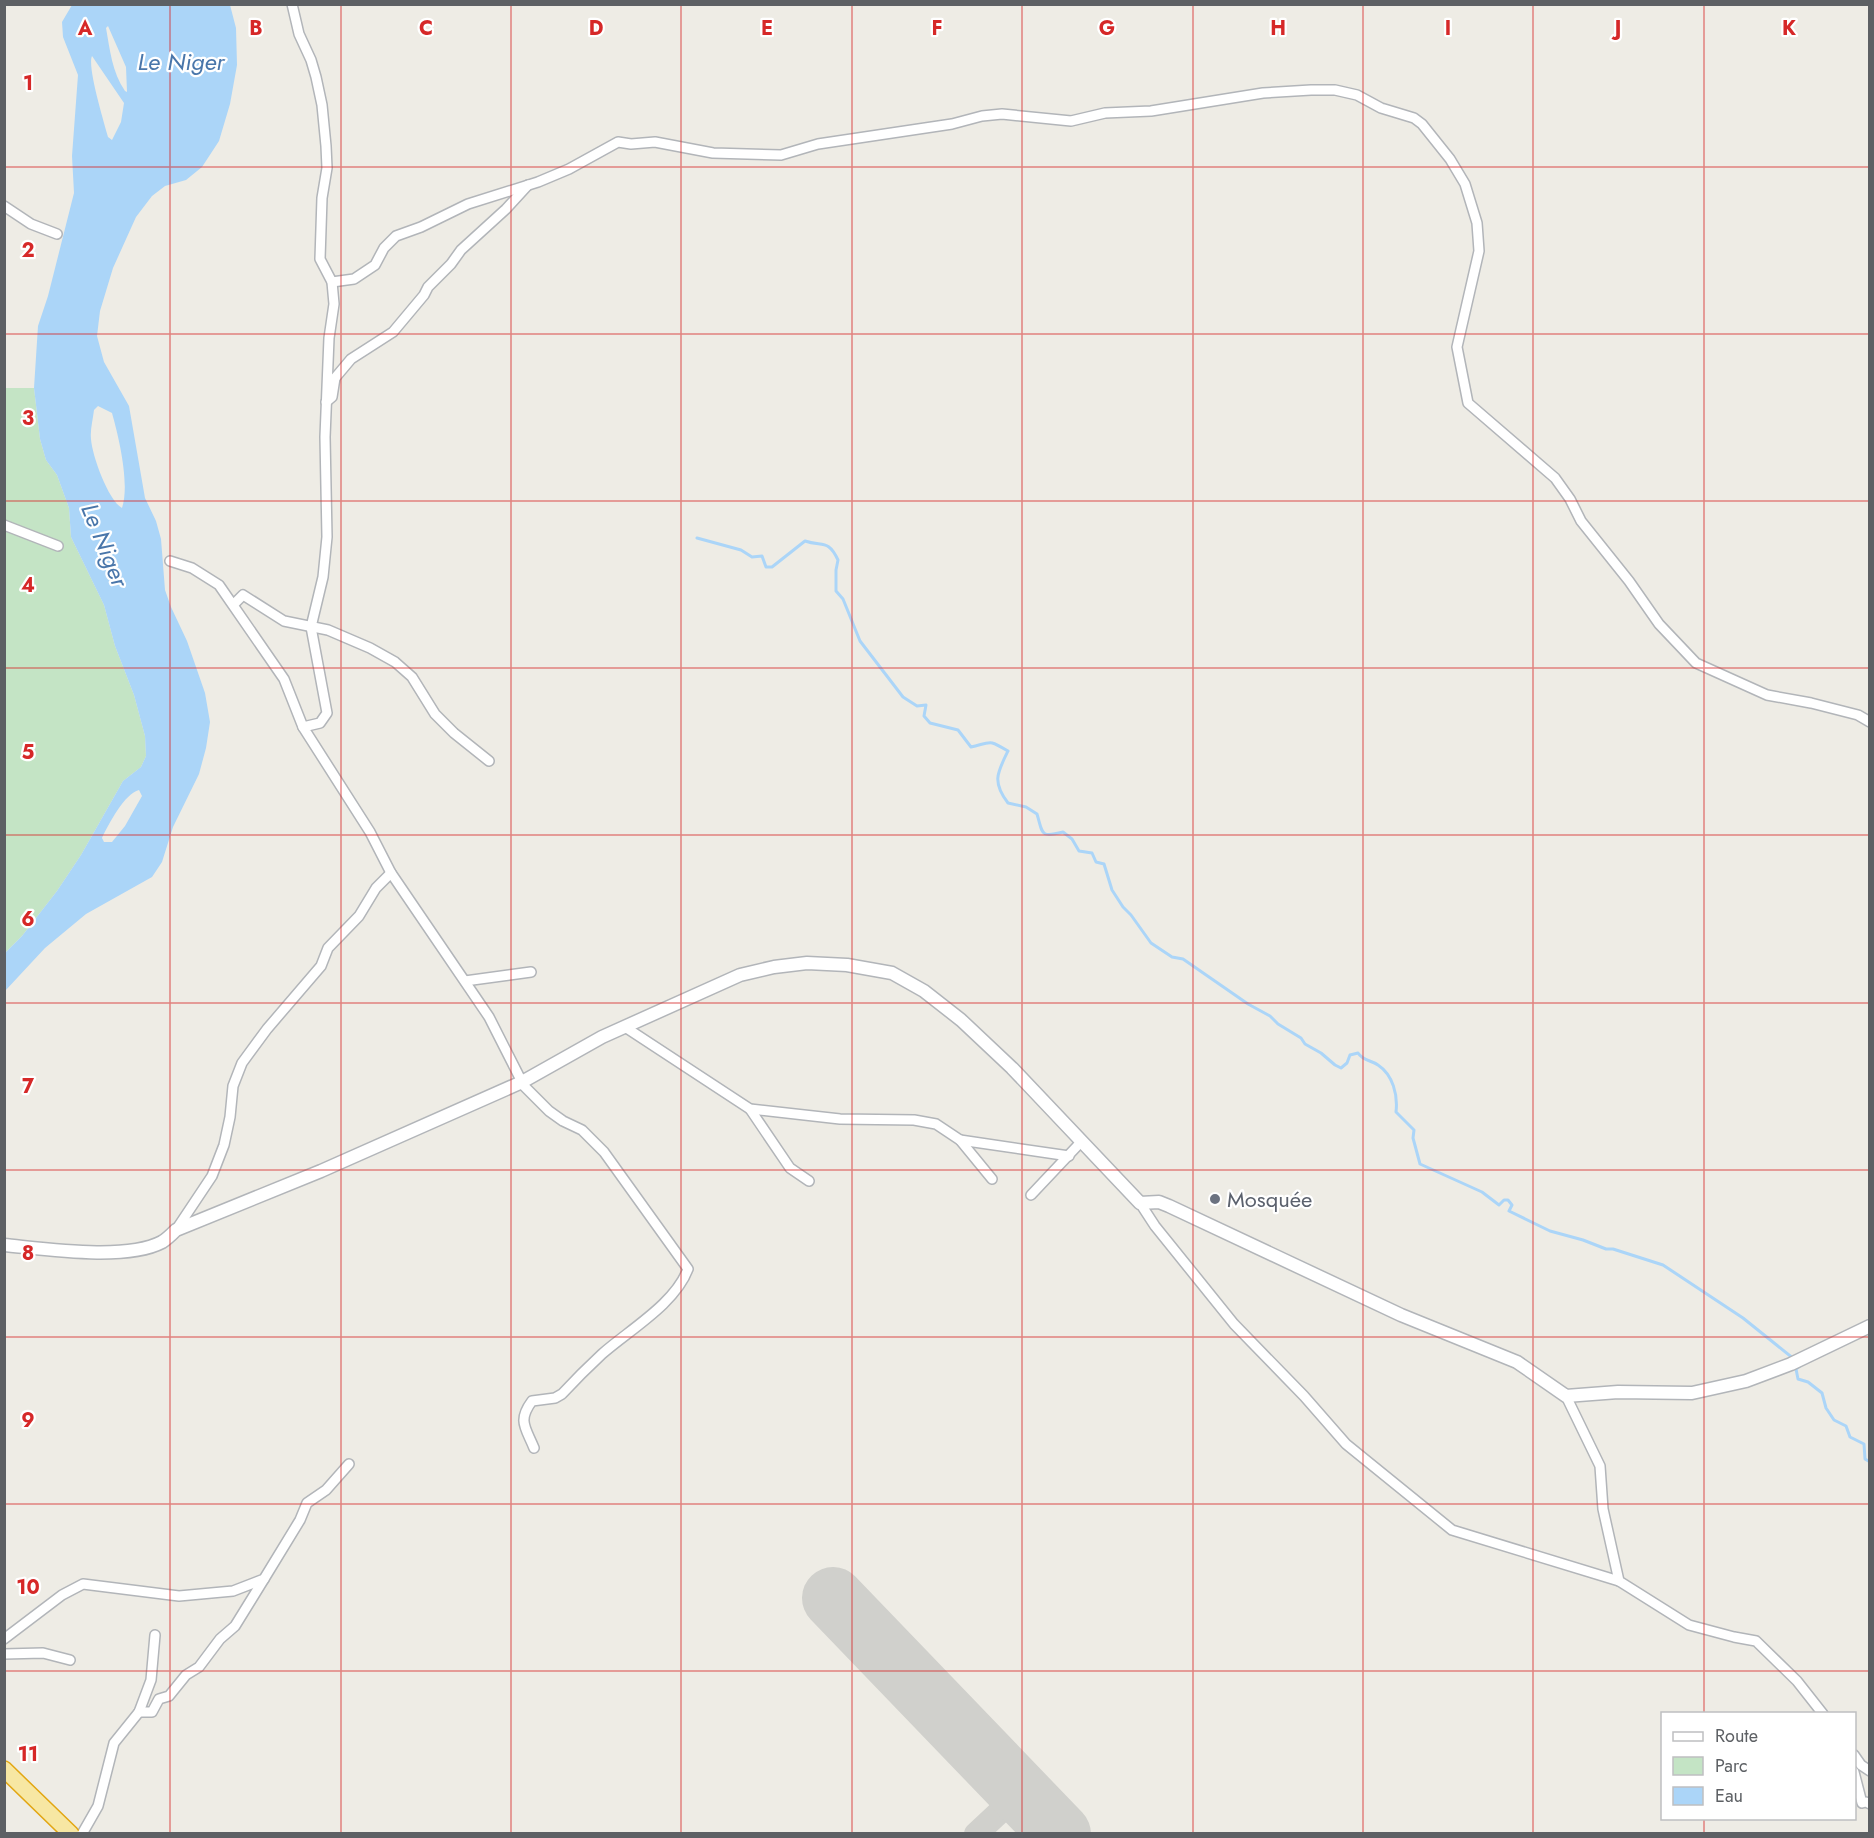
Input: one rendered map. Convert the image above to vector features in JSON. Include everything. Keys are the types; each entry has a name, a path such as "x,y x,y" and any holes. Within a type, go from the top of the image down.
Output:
{"highway":[{"path":"4,1769 71,1833"}],"street":[{"path":"292,4 299,34 311,60 322,105 327,168 322,198 320,259 332,282 334,304 329,338 326,402 327,537 323,577 311,627 327,713 320,723 303,727"},
{"path":"332,282 354,279 375,265 384,248 396,236 468,204 569,169 618,142 631,144 655,142 713,153 781,155 818,144 952,124 982,116 1002,114 1071,121 1105,113 1151,111 1263,93 1335,90 1357,95 1381,108 1414,117 1450,159 1465,184 1477,223 1479,251 1457,347 1468,403 1555,478 1570,499 1581,521 1629,581 1659,624 1696,663 1767,695 1858,715 1869,722"},
{"path":"326,402 332,397 335,378 351,359 393,332 461,250 506,209 528,185"},
{"path":"4,206 31,224 57,234"},
{"path":"4,525 58,546"},
{"path":"170,561 192,568 219,585 234,604 284,680 303,727 370,832 391,873 489,1017 522,1082 549,1111 582,1130 604,1152 688,1269 660,1308 603,1354 562,1394 555,1398 532,1401 523,1416 525,1432 534,1448"},
{"path":"234,604 243,595 284,621 339,634 395,662 412,677 435,714 453,733 489,761"},
{"path":"4,1245 115,1253 148,1247 163,1241 176,1230 212,1176 230,1118 233,1086 242,1063 267,1029 321,966 328,948 359,916 376,888 391,873"},
{"path":"176,1230 321,1171 522,1082 625,1027 740,975 774,967 807,963 847,965 892,972 924,992 961,1020 1012,1068 1140,1203 1155,1226 1234,1324 1304,1396 1346,1444 1452,1530 1619,1581 1689,1625 1756,1641 1823,1712"},
{"path":"465,981 531,972"},
{"path":"625,1027 750,1109 790,1168 809,1181"},
{"path":"750,1109 840,1119 914,1120 936,1124 960,1140 992,1179"},
{"path":"960,1140 1069,1156"},
{"path":"1031,1195 1081,1142"},
{"path":"1140,1203 1159,1202 1401,1314 1517,1362 1566,1396 1600,1466 1603,1509 1619,1581"},
{"path":"1566,1396 1618,1392 1692,1393 1746,1381 1791,1364 1869,1326"},
{"path":"139,1712 152,1712 159,1699 169,1696 186,1675 199,1668 220,1639 235,1626 300,1520 307,1503 326,1490 349,1464"},
{"path":"4,1639 62,1595 83,1584 179,1596 233,1591 264,1579"},
{"path":"82,1833 98,1806 114,1743 139,1712 151,1680 155,1635"},
{"path":"4,1654 43,1653 70,1660"},
{"path":"1856,1758 1861,1766 1869,1771"},
{"path":"1856,1780 1862,1803 1869,1804"}],"green space":[{"path":"5,388 34,388 40,439 46,460 57,475 69,508 71,537 104,605 115,646 134,695 145,736 146,756 141,767 123,781 81,855 57,891 22,936 5,953"}],"water":[{"name":"Le Niger","path":"72,5 230,5 236,28 237,65 230,104 219,141 202,167 186,180 165,186 152,196 136,217 113,268 100,311 97,336 104,362 129,406 145,498 156,521 161,539 165,590 187,641 205,693 210,722 199,774 173,827 162,862 152,877 86,914 45,948 5,991 5,953 22,936 57,891 81,855 123,781 141,767 146,756 145,736 134,695 115,646 104,605 71,537 69,508 57,475 46,460 40,439 34,388 38,326 48,296 74,193 72,156 78,75 63,37 62,22","holes":["108,26 126,67 127,92 114,69 106,28","92,56 124,103 121,122 112,140 108,137 100,108 91,62","98,406 112,413 124,474 122,508 106,487 94,455 91,436 94,410","139,790 142,796 125,826 112,842 104,842 102,838 113,818 134,792"]}],"waterway":[{"path":"697,538 741,550 752,557 762,556 766,567 772,567 805,541 828,546 838,560 836,591 843,599 860,641 903,697 917,706 926,705 924,716 930,723 958,730 971,747 990,743 1008,751 998,777 1000,789 1008,803 1026,807 1037,814 1044,833 1050,835 1063,832 1072,839 1079,851 1092,853 1096,862 1104,864 1112,890 1151,943 1172,957 1183,959 1248,1004 1270,1016 1335,1065 1341,1068 1347,1063 1350,1055 1358,1053 1362,1058 1383,1069 1393,1086 1396,1112 1414,1130 1413,1138 1420,1164 1482,1192 1499,1205 1504,1200 1508,1200 1512,1205 1509,1211 1550,1231 1663,1265 1743,1318 1794,1359"},
{"path":"1800,1366 1796,1369 1798,1379 1808,1382 1822,1393 1826,1408 1834,1420 1846,1426 1850,1437 1864,1444 1865,1459 1870,1462"}],"taxiway":[{"path":"976,1834 1021,1792"}],"runway":[{"path":"833,1598 1060,1834"}],"place":[{"name":"Mosquée","path":"1215,1199"}]}
